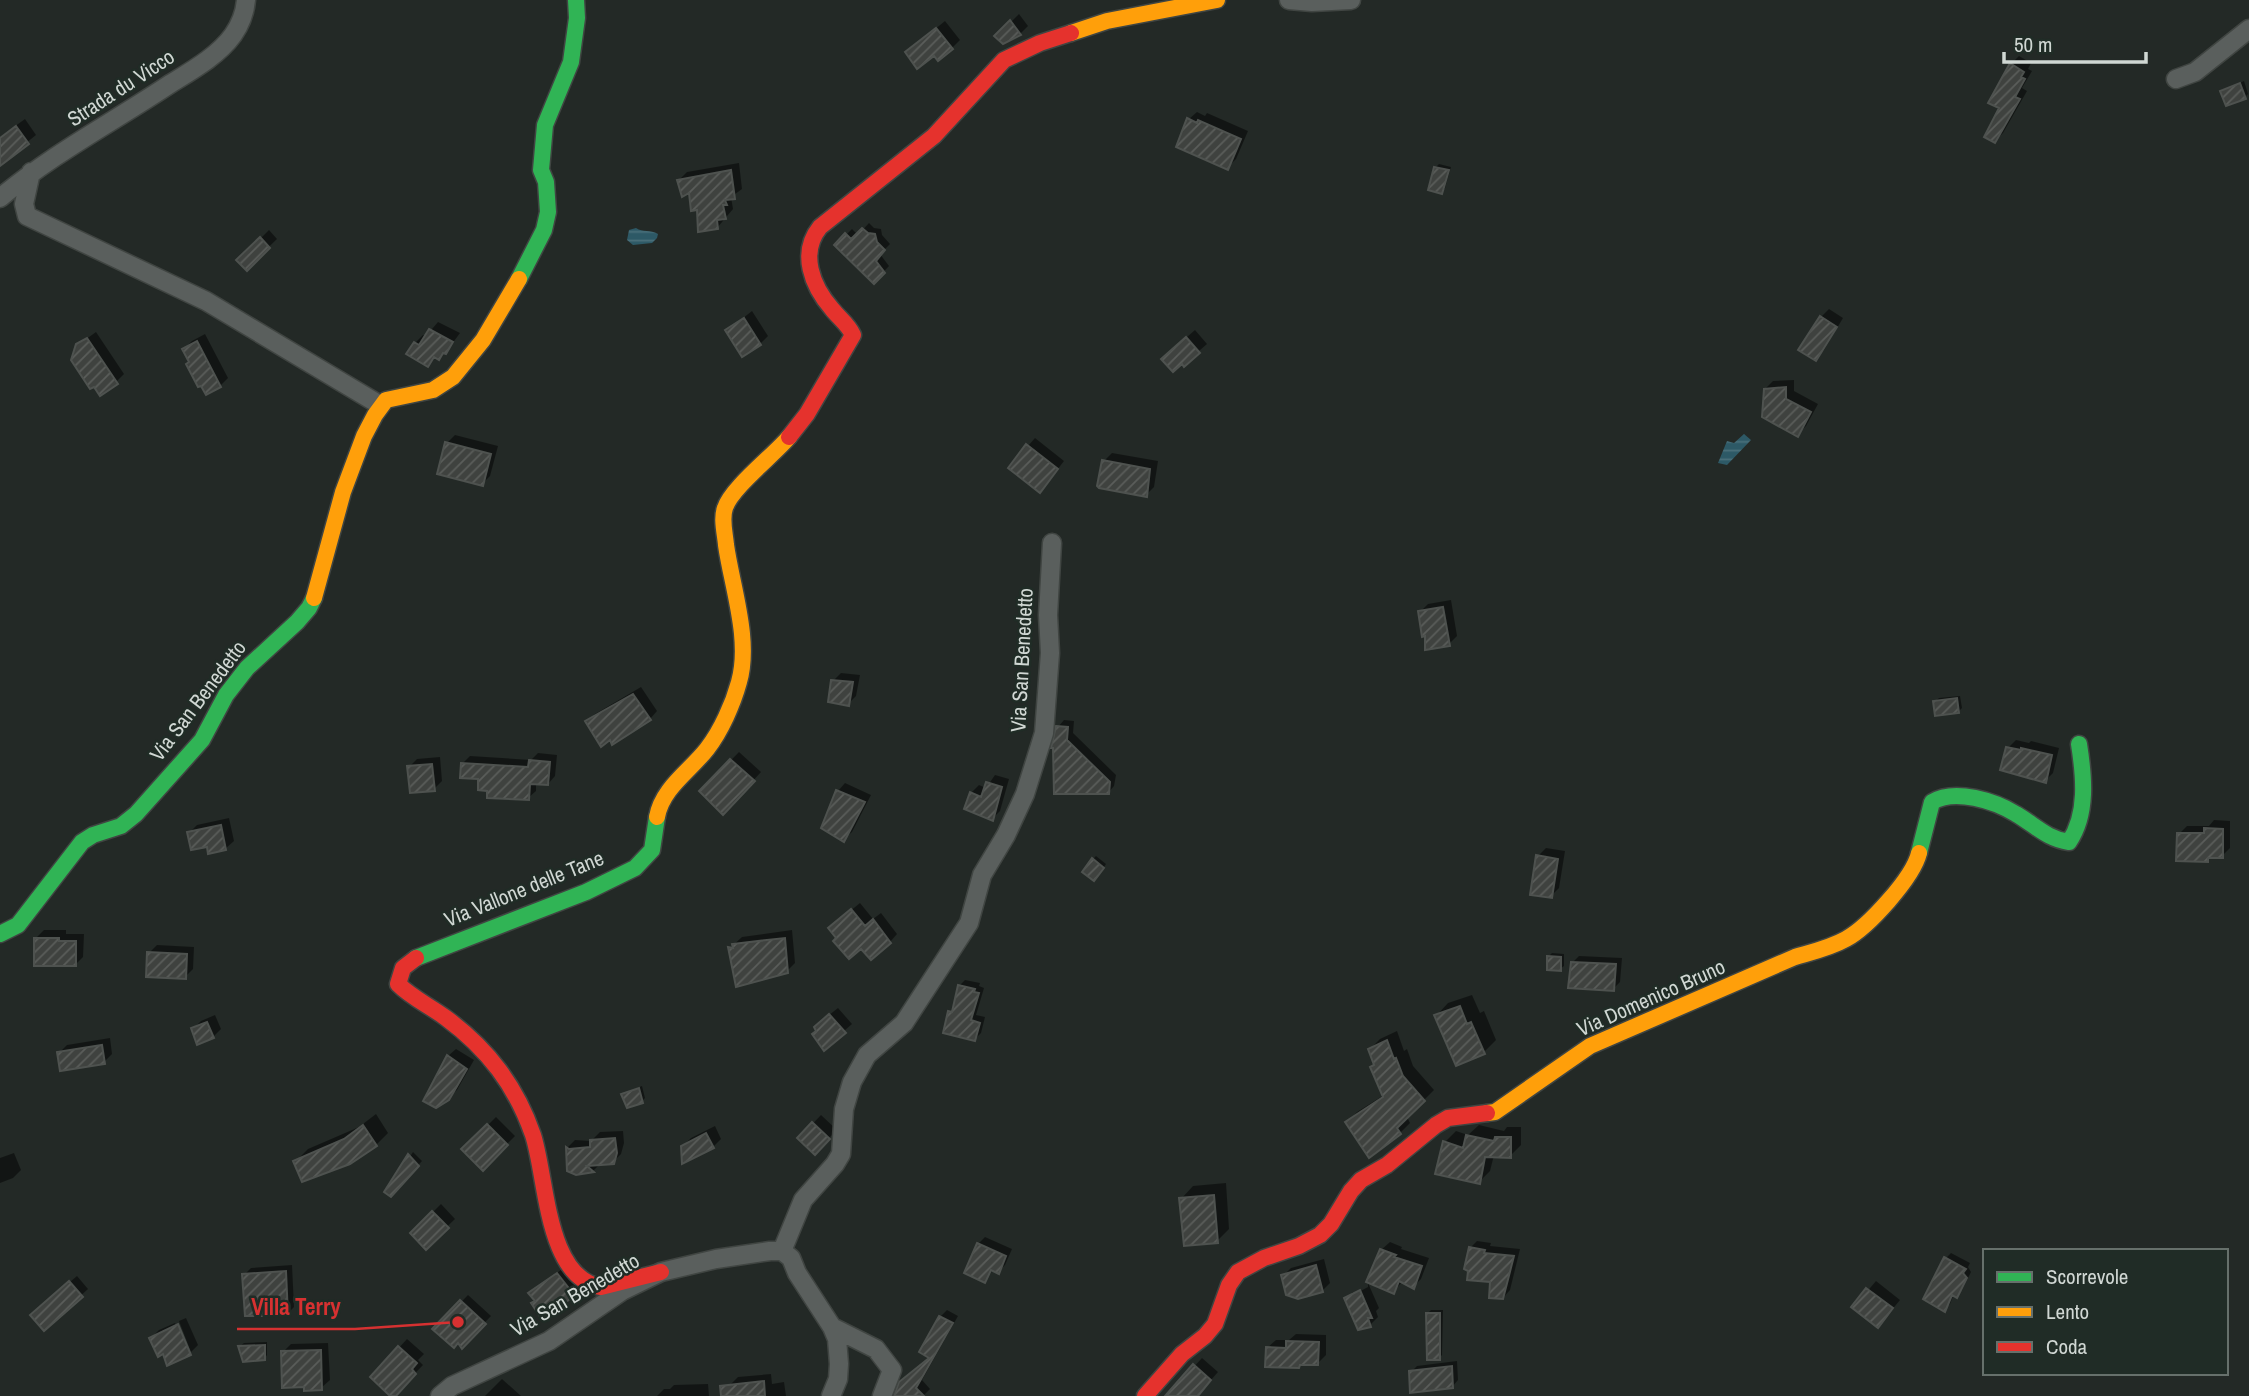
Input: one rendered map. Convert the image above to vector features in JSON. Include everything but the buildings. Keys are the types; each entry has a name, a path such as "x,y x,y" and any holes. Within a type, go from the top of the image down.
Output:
{"street":[{"name":"Strada du Vicco","path":"0,198 31,172 204,62 232,36 245,11 246,0"},
{"path":"31,172 24,204 27,216 206,300 380,405 386,400 441,387 467,363 487,335 544,230 548,212 546,182 541,170 545,125 572,62 577,18 576,0"},
{"name":"Via Vallone delle Tane","path":"661,1272 592,1287 573,1273 549,1218 545,1182 522,1104 490,1054 467,1034 407,994 398,985 403,968 420,955 586,892 635,868 652,850 658,811 664,795 708,748 726,715 739,682 743,658 742,635 730,580 723,522 725,506 749,475 781,446 807,414 853,335 850,326 824,299 815,281 810,262 810,241 820,227 934,136 1004,60 1040,43 1107,21 1217,0"},
{"path":"1289,0 1351,0"},
{"path":"2176,79 2195,72 2249,29"},
{"name":"Via San Benedetto","path":"0,934 18,925 55,873 82,842 93,835 121,826 136,814 202,740 226,695 247,668 309,608 345,486 369,424 380,405"},
{"name":"Via San Benedetto","path":"440,1396 452,1386 549,1341 622,1292 661,1272 748,1253 782,1251 803,1200 841,1154 844,1109 852,1082 867,1055 904,1023 969,923 982,875 1006,835 1025,794 1044,733 1052,543"},
{"name":"Via Domenico Bruno","path":"1144,1396 1182,1354 1205,1336 1215,1324 1229,1284 1238,1272 1320,1235 1331,1224 1361,1180 1387,1165 1436,1125 1448,1118 1495,1112 1590,1046 1795,957 1849,938 1890,900 1908,877 1918,859 1932,802 1941,796 1995,804 2017,814 2037,831 2056,841 2069,842 2075,835 2081,799 2083,763 2079,744"},
{"path":"782,1251 790,1258 837,1339 838,1379 831,1396"},
{"path":"832,1327 881,1354 892,1370 882,1396"}],"water":[{"path":"636,228 658,234 657,238 652,243 633,245 627,240 629,230"},
{"path":"1744,434 1751,440 1727,465 1718,463 1727,441 1734,443"}],"traffic: fast":[{"path":"519,279 544,230 548,212 546,182 541,170 545,125 571,62 577,18 576,0"},
{"path":"0,934 18,925 82,842 93,835 121,826 136,814 202,740 226,695 247,668 297,622 314,598"},
{"path":"1919,853 1932,802 1952,796 1975,798 1997,805 2048,835 2069,842 2082,807 2083,782 2079,744"},
{"path":"416,958 586,892 635,868 652,850 657,817"}],"traffic: slow":[{"path":"1071,33 1107,21 1217,0"},
{"path":"314,598 343,492 375,415 386,400 433,390 453,377 483,340 519,279"},
{"path":"657,817 665,797 717,734 739,682 742,631 726,545 723,521 725,508 744,481 789,437"},
{"path":"1487,1113 1495,1112 1590,1046 1795,957 1846,939 1866,924 1888,901 1908,875 1919,853"}],"traffic: jam":[{"path":"789,437 807,414 853,335 825,300 814,280 809,258 810,248 820,227 934,136 1004,60 1040,43 1071,33"},
{"path":"416,958 403,968 398,984 475,1042 499,1070 518,1100 533,1135 552,1224 569,1266 583,1280 601,1287 661,1272"},
{"path":"1145,1396 1182,1354 1205,1336 1215,1324 1229,1285 1238,1272 1320,1235 1331,1224 1361,1180 1387,1165 1436,1125 1448,1118 1487,1113"}],"place":[{"name":"Villa Terry","path":"458,1322"}]}
